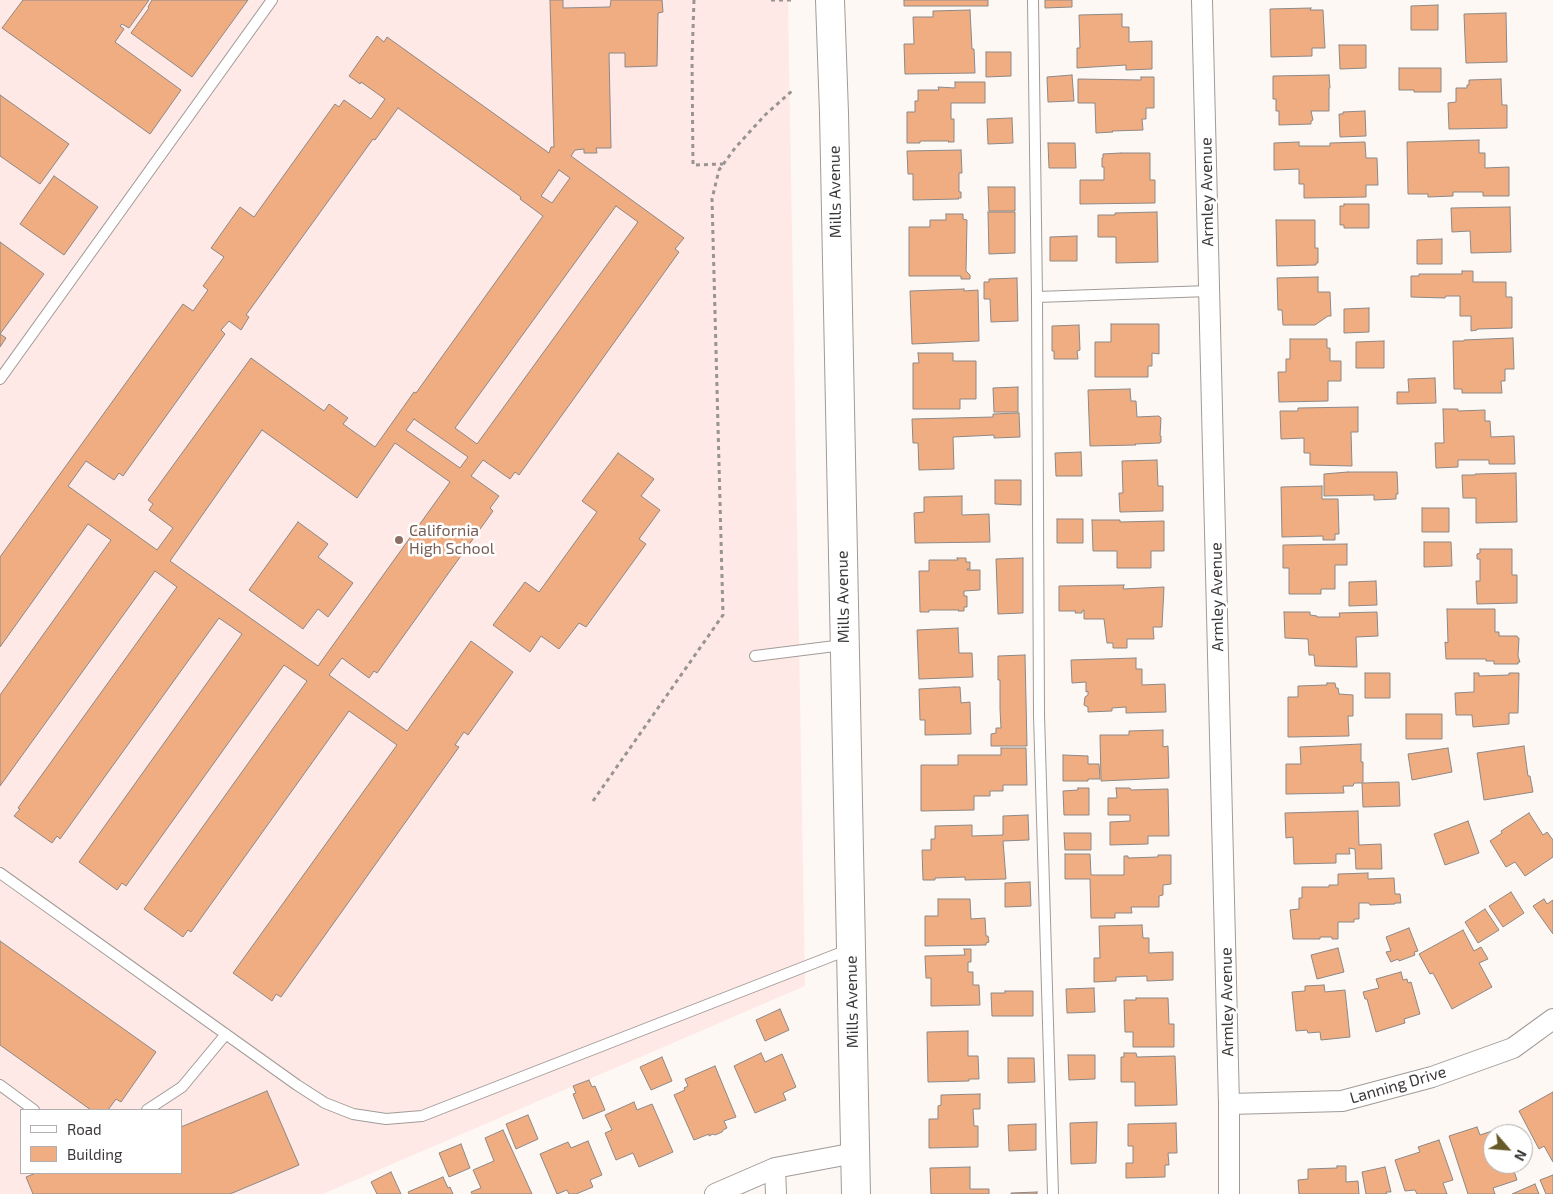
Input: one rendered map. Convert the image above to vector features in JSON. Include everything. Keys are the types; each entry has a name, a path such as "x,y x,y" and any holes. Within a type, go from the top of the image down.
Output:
{"main road":[{"name":"Mills Avenue","path":"830,0 834,113 856,1194"}],"street":[{"name":"Armley Avenue","path":"1202,0 1229,1104 1229,1194"},
{"name":"Lanning Drive","path":"1229,1104 1342,1101 1432,1077 1513,1048 1553,1019"},
{"path":"715,1194 775,1168 855,1153"},
{"path":"775,1168 776,1194"}],"lane":[{"path":"0,380 272,0"},
{"path":"1033,0 1037,297 1039,715 1053,1194"},
{"path":"1037,297 1209,291"},
{"path":"755,656 844,645"},
{"path":"0,873 325,1103 353,1114 386,1119 422,1116 851,949"},
{"path":"149,1109 182,1088 226,1034"},
{"path":"0,1085 33,1109"}],"path":[{"path":"694,0 692,60 693,165 723,164"},
{"path":"771,0 791,0"},
{"path":"593,801 723,615 712,199 719,170 723,164 765,115 793,90"}],"shaded area":[{"name":"California High School","path":"0,0 788,0 805,986 323,1194 0,1194"}],"building":[{"path":"23,0 149,0 129,28 122,24 120,26 124,29 115,42 181,90 150,134 2,28"},
{"path":"152,0 248,0 192,77 131,33 149,8"},
{"path":"550,0 563,0 563,8 610,7 611,0 662,0 663,12 658,13 657,66 625,67 625,53 609,53 611,148 596,148 597,153 584,153 584,149 575,150 571,156 684,238 675,249 679,252 519,475 515,472 510,479 483,460 471,476 499,496 490,508 493,511 377,673 374,671 369,678 342,658 329,675 407,731 471,641 513,672 468,735 464,732 455,745 459,747 281,997 276,994 272,1001 233,973 397,745 349,711 191,932 188,930 183,937 144,909 307,681 284,665 126,886 122,883 117,890 79,862 242,634 219,618 60,839 57,836 52,843 14,816 177,587 155,571 0,786 0,695 111,540 88,524 0,647 0,557 183,304 193,311 208,290 203,286 224,257 211,248 240,207 254,217 335,104 339,107 344,100 371,119 385,99 349,76 377,36 384,42 387,37 549,153 551,147 554,147","holes":["398,108 521,197 520,199 543,216 375,447 343,424 348,418 329,404 324,411 251,358 148,500 153,504 149,510 173,528 157,550 68,486 86,461 114,480 119,473 123,476 225,334 221,330 229,321 241,330 249,317 246,315 373,139 375,140","559,170 570,178 552,203 541,196","616,206 638,222 477,444 455,428","414,419 468,457 460,468 406,430","262,430 357,498 395,443 450,482 318,666 170,561"]},
{"path":"904,0 988,0 988,6 904,6"},
{"path":"1045,0 1072,0 1072,7 1045,8"},
{"path":"1438,5 1438,30 1411,30 1411,6"},
{"path":"1311,8 1310,10 1323,10 1325,48 1312,48 1312,56 1271,57 1270,9"},
{"path":"970,10 975,73 905,74 904,44 914,44 913,17 933,17 933,11"},
{"path":"1506,13 1507,62 1466,63 1464,14"},
{"path":"1122,14 1122,27 1129,27 1129,42 1152,41 1152,69 1126,70 1126,65 1077,68 1077,48 1080,48 1079,15"},
{"path":"1339,45 1366,45 1366,68 1340,69"},
{"path":"986,52 1011,52 1011,76 986,77"},
{"path":"1399,68 1441,68 1441,92 1399,90"},
{"path":"1072,75 1074,101 1048,102 1047,77"},
{"path":"1329,75 1329,111 1311,111 1313,120 1311,124 1279,125 1279,111 1276,111 1276,99 1273,99 1273,76"},
{"path":"1141,77 1154,77 1154,108 1146,108 1146,119 1142,119 1143,130 1096,133 1095,103 1078,103 1078,79 1141,80"},
{"path":"1501,79 1502,105 1507,105 1507,128 1449,129 1448,103 1456,102 1456,88 1467,88 1469,80"},
{"path":"955,82 985,82 985,103 951,103 951,119 954,119 954,142 920,141 920,143 907,143 907,112 915,112 918,90 939,90 938,87 955,88"},
{"path":"0,95 69,144 40,184 0,156"},
{"path":"1365,111 1366,136 1340,137 1339,114 1343,114 1343,112"},
{"path":"1012,118 1013,143 988,144 987,119"},
{"path":"1479,140 1479,153 1485,153 1485,168 1509,167 1509,196 1483,196 1483,192 1453,192 1453,196 1428,197 1428,194 1408,194 1407,142"},
{"path":"1299,142 1299,146 1330,146 1330,143 1365,142 1366,158 1377,158 1378,185 1366,185 1366,197 1304,198 1304,184 1299,184 1299,169 1274,170 1274,143"},
{"path":"1048,143 1075,143 1076,168 1049,168"},
{"path":"961,150 962,173 959,173 959,192 961,192 961,198 913,200 913,174 908,174 907,151"},
{"path":"1150,153 1150,180 1155,180 1155,203 1080,204 1080,180 1104,180 1103,154"},
{"path":"54,176 98,207 64,255 20,224"},
{"path":"988,187 1015,187 1015,211 989,211"},
{"path":"1344,204 1369,204 1369,228 1344,228 1344,225 1340,225 1340,206 1344,206"},
{"path":"1510,207 1511,252 1471,253 1470,231 1452,232 1451,208"},
{"path":"988,212 1015,212 1015,253 989,254"},
{"path":"1157,212 1158,262 1116,263 1116,237 1098,237 1098,215"},
{"path":"946,214 963,214 963,219 967,220 966,271 970,275 970,279 961,279 961,276 909,276 909,227 930,227 930,220 946,220"},
{"path":"1276,220 1315,220 1315,248 1318,248 1318,263 1316,265 1277,266"},
{"path":"1077,236 1077,261 1050,261 1050,237"},
{"path":"1442,239 1442,264 1417,264 1417,240"},
{"path":"0,242 44,274 0,334"},
{"path":"1462,271 1473,271 1473,282 1506,282 1506,297 1512,297 1512,328 1477,329 1471,331 1471,316 1460,316 1460,296 1446,296 1445,298 1411,297 1411,276 1419,276 1419,274 1462,274"},
{"path":"1318,277 1318,292 1330,292 1331,316 1315,325 1283,325 1282,310 1278,310 1277,278"},
{"path":"1017,278 1018,321 991,322 990,299 984,299 984,282 989,282 989,279"},
{"path":"964,289 964,291 978,290 979,341 912,344 910,291"},
{"path":"1369,308 1369,332 1344,333 1344,309"},
{"path":"1111,324 1159,324 1159,354 1152,353 1152,366 1148,366 1148,377 1095,377 1095,342 1111,342"},
{"path":"1079,325 1080,350 1077,351 1078,359 1054,359 1054,351 1052,351 1052,326"},
{"path":"0,334 6,338 0,347"},
{"path":"1513,338 1514,369 1505,369 1505,381 1501,381 1502,393 1462,393 1462,389 1454,389 1453,341"},
{"path":"1290,339 1327,339 1327,348 1330,348 1330,361 1341,361 1341,381 1328,381 1328,401 1279,402 1278,372 1286,372 1286,359 1290,359"},
{"path":"1384,341 1384,368 1356,368 1356,342"},
{"path":"918,353 953,353 953,361 976,361 976,399 960,399 960,409 913,409 913,363 919,363"},
{"path":"1435,378 1436,403 1397,404 1397,392 1409,392 1408,379"},
{"path":"1018,387 1018,412 994,412 993,388"},
{"path":"1130,389 1131,401 1136,401 1137,417 1159,416 1161,418 1161,442 1136,445 1090,446 1088,390"},
{"path":"1358,407 1358,432 1351,432 1352,466 1310,465 1310,453 1304,453 1304,438 1281,439 1280,411 1298,411 1298,408"},
{"path":"1443,409 1458,409 1458,411 1485,410 1485,421 1490,421 1491,437 1514,436 1515,464 1489,464 1489,460 1458,460 1458,467 1436,468 1435,443 1444,443"},
{"path":"1019,413 1020,437 994,438 994,435 953,437 954,469 919,470 918,443 913,443 912,419 993,417 993,414"},
{"path":"1081,452 1082,476 1056,476 1055,453"},
{"path":"618,453 654,479 641,496 660,510 639,539 646,544 586,627 579,623 559,649 541,636 530,652 493,625 525,582 539,592 597,512 582,501"},
{"path":"1157,460 1158,486 1163,486 1163,511 1120,512 1119,493 1123,493 1122,461"},
{"path":"1397,472 1398,494 1396,494 1396,499 1374,500 1374,495 1324,496 1324,474"},
{"path":"1516,473 1517,522 1476,523 1476,498 1463,498 1462,475"},
{"path":"995,480 1021,480 1021,505 995,504"},
{"path":"1322,486 1322,499 1338,499 1339,534 1335,534 1335,540 1323,540 1323,536 1282,537 1281,487"},
{"path":"962,496 962,515 989,514 990,542 915,543 914,513 924,512 924,497"},
{"path":"1422,508 1449,508 1449,532 1422,532"},
{"path":"1057,519 1083,519 1083,543 1057,543"},
{"path":"1092,520 1120,520 1120,522 1164,521 1164,551 1151,551 1151,568 1117,568 1117,551 1093,551"},
{"path":"298,522 328,544 318,557 353,583 328,617 318,609 303,629 249,590"},
{"path":"1424,542 1451,542 1452,566 1424,567"},
{"path":"1347,544 1347,565 1335,565 1335,589 1321,589 1321,594 1289,594 1289,568 1283,568 1283,545"},
{"path":"1480,549 1512,549 1512,575 1517,575 1517,603 1477,604 1476,581 1480,581 1480,559 1477,559 1477,554 1480,553"},
{"path":"957,558 966,558 966,562 970,562 970,569 967,570 980,570 980,590 964,591 964,596 967,596 967,607 964,607 964,611 929,610 929,612 920,612 919,571 929,571 929,560 958,560"},
{"path":"1023,558 1023,613 998,614 996,559"},
{"path":"1376,581 1377,605 1349,606 1349,582"},
{"path":"1124,585 1123,589 1164,587 1162,627 1153,627 1154,639 1127,639 1127,648 1113,648 1113,643 1107,643 1104,619 1084,619 1084,610 1082,613 1059,611 1059,586"},
{"path":"1447,609 1495,609 1495,632 1499,632 1499,636 1517,636 1519,638 1518,656 1520,662 1518,664 1494,664 1494,661 1486,661 1486,659 1446,659 1445,642 1448,643"},
{"path":"1284,612 1310,612 1310,615 1317,617 1340,617 1339,613 1377,612 1378,636 1356,637 1357,667 1315,666 1314,655 1309,655 1308,639 1285,638"},
{"path":"958,628 959,653 972,653 973,677 919,679 917,630"},
{"path":"1025,655 1027,746 991,746 991,734 996,733 996,728 1001,728 998,656"},
{"path":"1136,658 1136,669 1142,669 1142,685 1165,684 1166,712 1126,713 1126,707 1112,708 1112,711 1088,712 1088,707 1084,705 1085,697 1088,695 1088,691 1086,692 1086,682 1072,683 1071,660"},
{"path":"1365,673 1390,673 1390,698 1365,698"},
{"path":"1474,673 1479,673 1479,676 1519,673 1518,713 1509,713 1509,724 1473,727 1472,715 1456,715 1455,693 1474,692"},
{"path":"1327,683 1335,683 1339,694 1353,695 1353,716 1348,716 1349,736 1288,737 1288,697 1298,697 1298,686 1327,685"},
{"path":"960,687 961,703 970,702 971,734 925,735 925,720 920,720 919,689"},
{"path":"1406,714 1442,714 1442,739 1406,739"},
{"path":"1163,730 1163,747 1168,746 1169,778 1101,781 1100,735 1129,735 1129,731"},
{"path":"1361,744 1363,783 1399,782 1400,806 1363,807 1362,783 1354,783 1353,786 1343,786 1344,793 1286,794 1286,764 1301,764 1300,747"},
{"path":"1524,746 1528,776 1530,776 1533,792 1484,800 1477,753"},
{"path":"1001,748 1026,748 1027,785 1003,785 1003,791 990,791 990,796 974,796 974,810 921,811 921,765 958,765 958,755 1001,755"},
{"path":"1448,748 1452,772 1412,780 1408,754"},
{"path":"1063,755 1088,756 1088,764 1099,764 1100,779 1063,781"},
{"path":"1078,788 1089,788 1089,815 1064,815 1063,791 1078,790"},
{"path":"1116,788 1130,788 1131,790 1168,789 1169,836 1148,836 1148,844 1110,845 1110,822 1130,821 1130,815 1108,815 1108,798 1117,798"},
{"path":"1358,811 1359,845 1381,844 1382,869 1356,869 1355,849 1349,848 1350,854 1336,854 1336,863 1294,864 1293,837 1286,838 1285,813"},
{"path":"1529,813 1543,835 1547,832 1553,840 1553,857 1525,876 1515,862 1506,867 1490,841 1502,833 1501,831"},
{"path":"1028,815 1029,840 1003,841 1006,879 965,880 965,877 923,880 922,850 931,850 931,839 935,839 935,826 972,825 972,836 1003,835 1003,816"},
{"path":"1468,821 1479,853 1445,865 1434,834"},
{"path":"1064,833 1091,833 1091,850 1065,850"},
{"path":"1065,854 1090,854 1091,875 1124,875 1124,856 1128,856 1128,858 1171,855 1171,884 1163,885 1163,895 1159,896 1159,907 1131,907 1132,913 1115,913 1115,918 1091,918 1090,879 1065,879"},
{"path":"1368,873 1368,879 1394,878 1395,894 1400,894 1401,903 1370,905 1369,903 1359,903 1359,919 1354,919 1354,922 1338,922 1338,939 1320,937 1320,939 1293,939 1290,910 1299,909 1302,887 1329,887 1329,885 1338,885 1338,874"},
{"path":"1030,882 1031,906 1005,907 1005,883"},
{"path":"1511,892 1524,913 1503,927 1489,906"},
{"path":"938,899 970,899 971,919 985,918 986,936 988,936 989,942 986,945 925,946 925,916 938,916"},
{"path":"1544,899 1547,904 1553,900 1553,934 1533,906"},
{"path":"1485,909 1499,930 1478,943 1465,922"},
{"path":"1142,925 1143,938 1149,938 1149,953 1173,952 1173,980 1147,981 1147,976 1116,977 1116,981 1094,982 1094,958 1100,958 1099,926"},
{"path":"1409,928 1418,951 1414,952 1415,955 1391,962 1386,952 1391,951 1386,937"},
{"path":"1463,930 1474,951 1481,947 1488,959 1479,963 1492,987 1452,1009 1433,973 1430,974 1419,954"},
{"path":"0,941 156,1052 121,1102 116,1099 109,1109 90,1109 0,1045"},
{"path":"1338,948 1344,972 1317,979 1311,955"},
{"path":"964,949 971,949 971,962 968,962 968,972 973,972 973,985 979,985 980,1005 931,1006 931,978 926,978 925,956 965,955"},
{"path":"1401,972 1403,980 1407,979 1408,983 1411,982 1420,1014 1404,1019 1405,1023 1376,1032 1367,999 1365,999 1363,992 1379,988 1376,979"},
{"path":"1324,985 1325,992 1345,990 1350,1037 1321,1040 1320,1032 1296,1031 1292,992 1305,991 1305,986"},
{"path":"1094,988 1095,1012 1067,1013 1066,989"},
{"path":"1005,991 1033,991 1033,1016 992,1016 991,993 1005,993"},
{"path":"1136,998 1168,998 1169,1024 1174,1024 1174,1047 1133,1047 1133,1032 1125,1032 1124,1000 1136,1000"},
{"path":"780,1009 789,1030 765,1041 756,1020"},
{"path":"968,1031 968,1056 978,1056 979,1079 928,1082 927,1032"},
{"path":"761,1053 765,1062 782,1054 796,1087 783,1093 786,1100 755,1113 734,1066"},
{"path":"1124,1053 1136,1053 1137,1057 1175,1056 1177,1105 1135,1106 1135,1082 1121,1082 1121,1057 1124,1057"},
{"path":"1068,1055 1095,1055 1095,1079 1069,1080"},
{"path":"662,1057 672,1081 651,1090 640,1067"},
{"path":"1008,1058 1034,1058 1035,1082 1008,1083"},
{"path":"715,1066 736,1117 724,1121 727,1128 722,1132 709,1136 709,1134 694,1140 674,1095 685,1090 684,1088 688,1086 685,1079"},
{"path":"589,1080 592,1087 595,1086 605,1110 583,1119 573,1094 576,1093 573,1086"},
{"path":"267,1091 299,1165 230,1194 33,1194 26,1177 34,1174 182,1174 182,1127"},
{"path":"1553,1092 1553,1162 1544,1146 1539,1149 1533,1138 1533,1124 1526,1124 1519,1111"},
{"path":"980,1094 980,1109 973,1109 974,1126 978,1126 978,1147 929,1148 929,1119 938,1119 938,1106 941,1105 941,1095"},
{"path":"634,1102 637,1110 652,1104 673,1152 639,1167 633,1153 616,1160 605,1133 612,1130 605,1115"},
{"path":"528,1115 538,1139 516,1149 506,1124"},
{"path":"1097,1122 1096,1163 1071,1164 1070,1123"},
{"path":"1176,1123 1177,1153 1168,1153 1169,1165 1165,1165 1165,1177 1126,1178 1126,1163 1133,1163 1133,1146 1128,1146 1128,1124"},
{"path":"1036,1124 1036,1150 1009,1151 1008,1125"},
{"path":"1477,1127 1480,1135 1483,1134 1483,1174 1515,1174 1517,1180 1493,1188 1495,1194 1468,1194 1449,1136"},
{"path":"503,1130 532,1194 472,1194 471,1192 481,1188 473,1170 494,1161 485,1138"},
{"path":"1439,1140 1453,1180 1443,1183 1447,1194 1417,1194 1415,1190 1405,1191 1395,1160 1420,1152 1418,1147"},
{"path":"588,1141 602,1175 590,1180 593,1187 576,1194 569,1194 567,1190 557,1194 540,1154 568,1142 571,1148"},
{"path":"461,1144 470,1168 449,1177 439,1153"},
{"path":"1337,1166 1346,1166 1346,1182 1358,1181 1359,1194 1299,1194 1298,1180 1308,1179 1308,1169 1337,1168"},
{"path":"970,1167 970,1189 989,1189 989,1194 931,1194 930,1168"},
{"path":"1385,1167 1391,1192 1386,1192 1387,1194 1366,1194 1362,1172"},
{"path":"391,1172 401,1194 377,1194 371,1182"},
{"path":"1553,1175 1553,1194 1546,1194 1540,1180"},
{"path":"443,1177 453,1194 409,1194 408,1192"},
{"path":"1535,1184 1539,1194 1512,1194"},
{"path":"1037,1192 1037,1194 1011,1194 1011,1193"}],"place":[{"name":"California High School","path":"399,540"}]}
